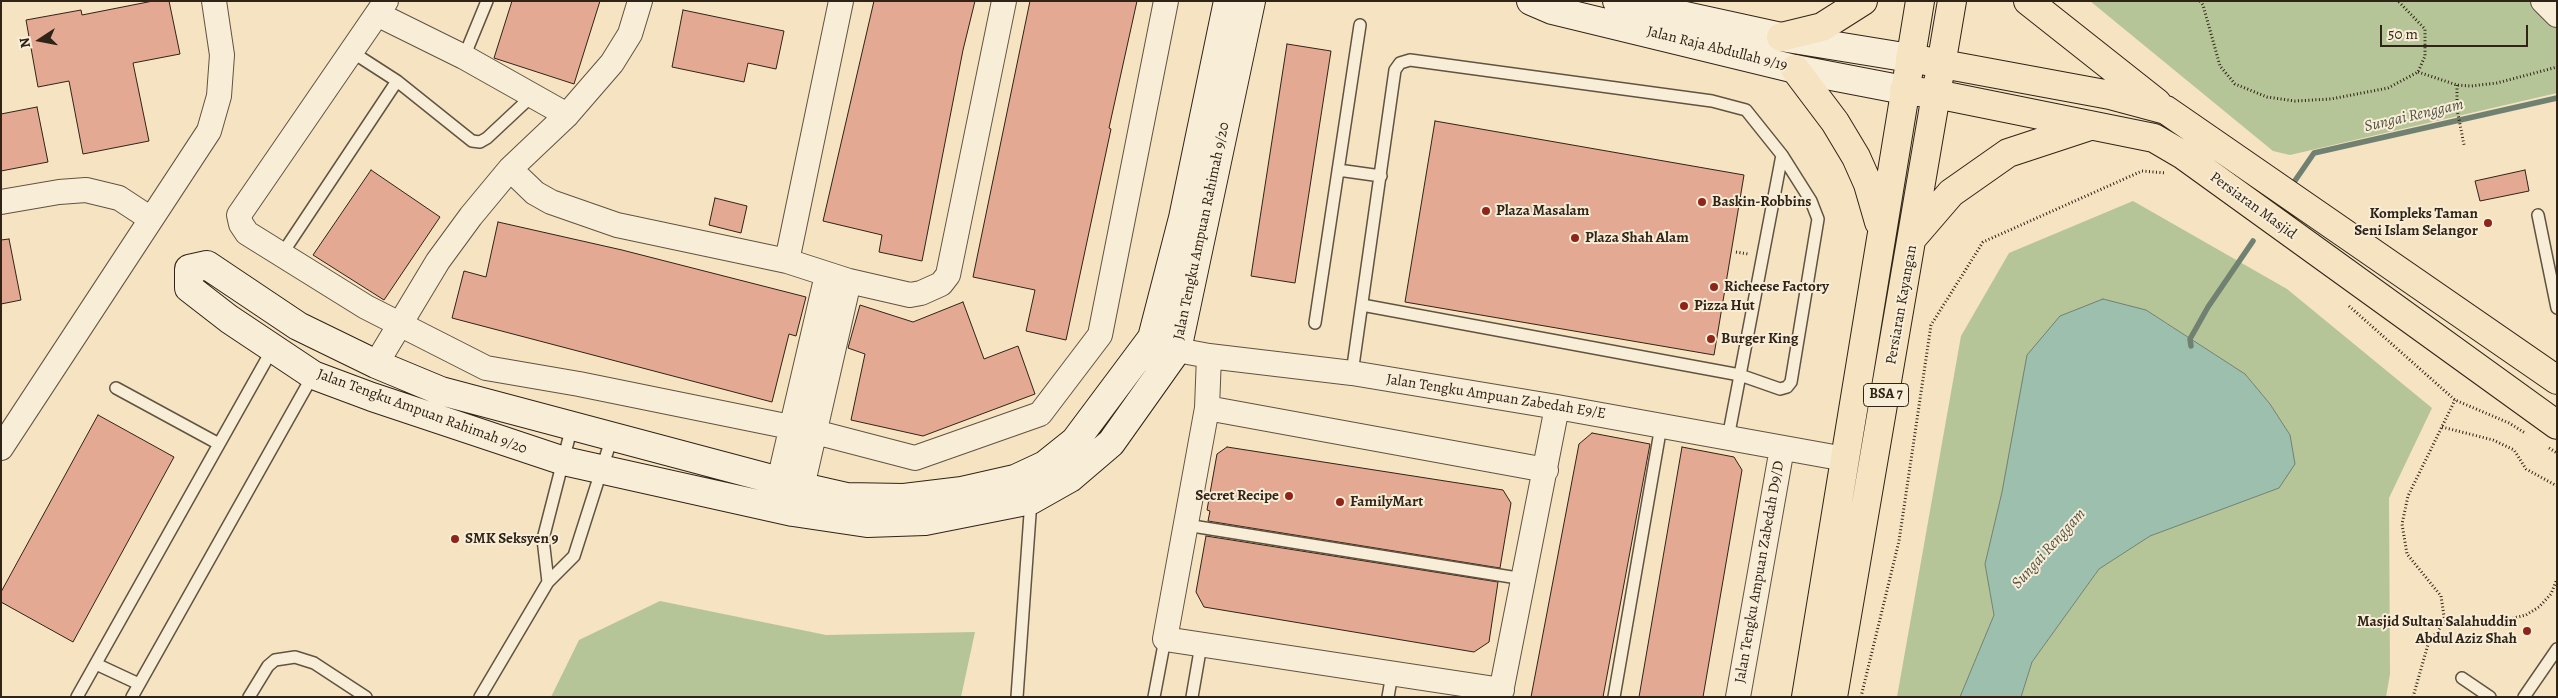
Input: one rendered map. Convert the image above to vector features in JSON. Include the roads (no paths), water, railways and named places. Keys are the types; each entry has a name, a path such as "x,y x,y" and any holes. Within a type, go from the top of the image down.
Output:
{"main road":[{"path":"1781,37 1822,27 1863,1"},
{"name":"Persiaran Kayangan","path":"1806,697 1920,1"},
{"name":"Persiaran Kayangan","path":"1833,697 1914,236 1952,1"},
{"path":"2028,1 2166,110"},
{"name":"Persiaran Masjid","path":"1910,58 2110,95 2166,110 2557,380"},
{"path":"1795,69 1835,122 1856,157 1868,184 1882,230"},
{"name":"Persiaran Masjid","path":"1904,90 1936,94 2154,138 2183,155 2557,425"},
{"path":"1914,236 1951,193 2008,153 2093,126"}],"street":[{"path":"4,438 209,131 219,96 222,55 214,1"},
{"path":"376,364 438,261 471,216 510,169 567,115 612,63 630,34 640,1"},
{"path":"788,261 841,1"},
{"path":"510,169 535,193 552,202 617,225 788,261 838,278 910,295 932,289 941,284 948,275 1004,1"},
{"path":"567,115 382,8 239,215 240,224 247,233 366,307 486,368 579,384 815,432 915,458 1040,414 1100,335 1166,1"},
{"name":"Jalan Tengku Ampuan Rahimah 9/20","path":"1228,1 1182,218 1152,338 1075,441 1045,464 1015,479 962,491 904,498 846,497 790,484 441,391 376,364 298,326 207,265 189,268 189,288 313,375 372,397 564,461 793,512 867,523 925,521 1031,500 1070,478 1111,443 1176,350 1251,1"},
{"name":"Jalan Raja Abdullah 9/19","path":"1531,1 1552,10 1589,9 1795,69 1904,90"},
{"name":"Jalan Raja Abdullah 9/19","path":"1617,1 1781,37 1910,58"},
{"path":"2543,1 2557,15"},
{"path":"1,202 59,192 86,190 119,198 152,219"},
{"path":"790,484 790,427 838,278"},
{"path":"790,484 815,432 838,278"},
{"name":"Jalan Tengku Ampuan Zabedah E9/E","path":"1152,338 1176,350 1210,356 1352,373 1557,406 1845,459"},
{"path":"1210,356 1208,408 1165,639 1392,674 1456,690 1501,693 1557,406"},
{"path":"1208,408 1546,470"},
{"name":"Jalan Tengku Ampuan Zabedah D9/D","path":"1738,697 1782,448"}],"lane":[{"path":"464,57 488,1"},
{"path":"1315,323 1360,25"},
{"path":"352,52 397,81 472,141 480,142 487,138 532,95"},
{"path":"1352,373 1396,70 1400,63 1410,60 1712,102 1746,110 1782,155 1811,201 1818,219 1791,382 1787,387 1780,389 1740,375 1362,305"},
{"path":"282,254 397,81"},
{"path":"1728,438 1782,155"},
{"path":"1338,170 1381,176"},
{"path":"2538,216 2557,308"},
{"path":"77,697 273,348"},
{"path":"132,697 313,375"},
{"path":"116,388 219,444"},
{"path":"548,582 543,539 572,426"},
{"path":"1614,697 1661,426"},
{"path":"480,697 548,582 574,556 612,437"},
{"path":"1017,697 1031,500"},
{"path":"1186,525 1524,579"},
{"path":"1154,697 1165,639"},
{"path":"1192,697 1201,645"},
{"path":"2524,697 2557,650"},
{"path":"249,697 268,666 275,660 295,657 314,663 366,697"},
{"path":"96,664 139,684"},
{"path":"1388,697 1392,674"},
{"path":"2462,678 2490,697"}],"water":[{"path":"2103,299 2146,310 2245,374 2270,404 2290,435 2295,464 2279,488 2150,536 2099,569 2032,662 2021,697 1960,697 1994,615 1985,564 2002,492 2027,355 2060,316"}],"waterway":[{"name":"Sungai Renggam","path":"2292,185 2314,153 2557,98"},
{"name":"Sungai Renggam","path":"2191,346 2190,339 2208,307 2253,241"}],"place":[{"name":"Baskin-Robbins","path":"1702,202"},
{"name":"Plaza Masalam","path":"1486,211"},
{"name":"Kompleks Taman Seni Islam Selangor","path":"2488,223"},
{"name":"Plaza Shah Alam","path":"1575,238"},
{"name":"Richeese Factory","path":"1714,287"},
{"name":"Pizza Hut","path":"1684,306"},
{"name":"Burger King","path":"1711,339"},
{"name":"Secret Recipe","path":"1289,496"},
{"name":"FamilyMart","path":"1340,502"},
{"name":"SMK Seksyen 9","path":"455,539"},
{"name":"Masjid Sultan Salahuddin Abdul Aziz Shah","path":"2527,631"}]}
